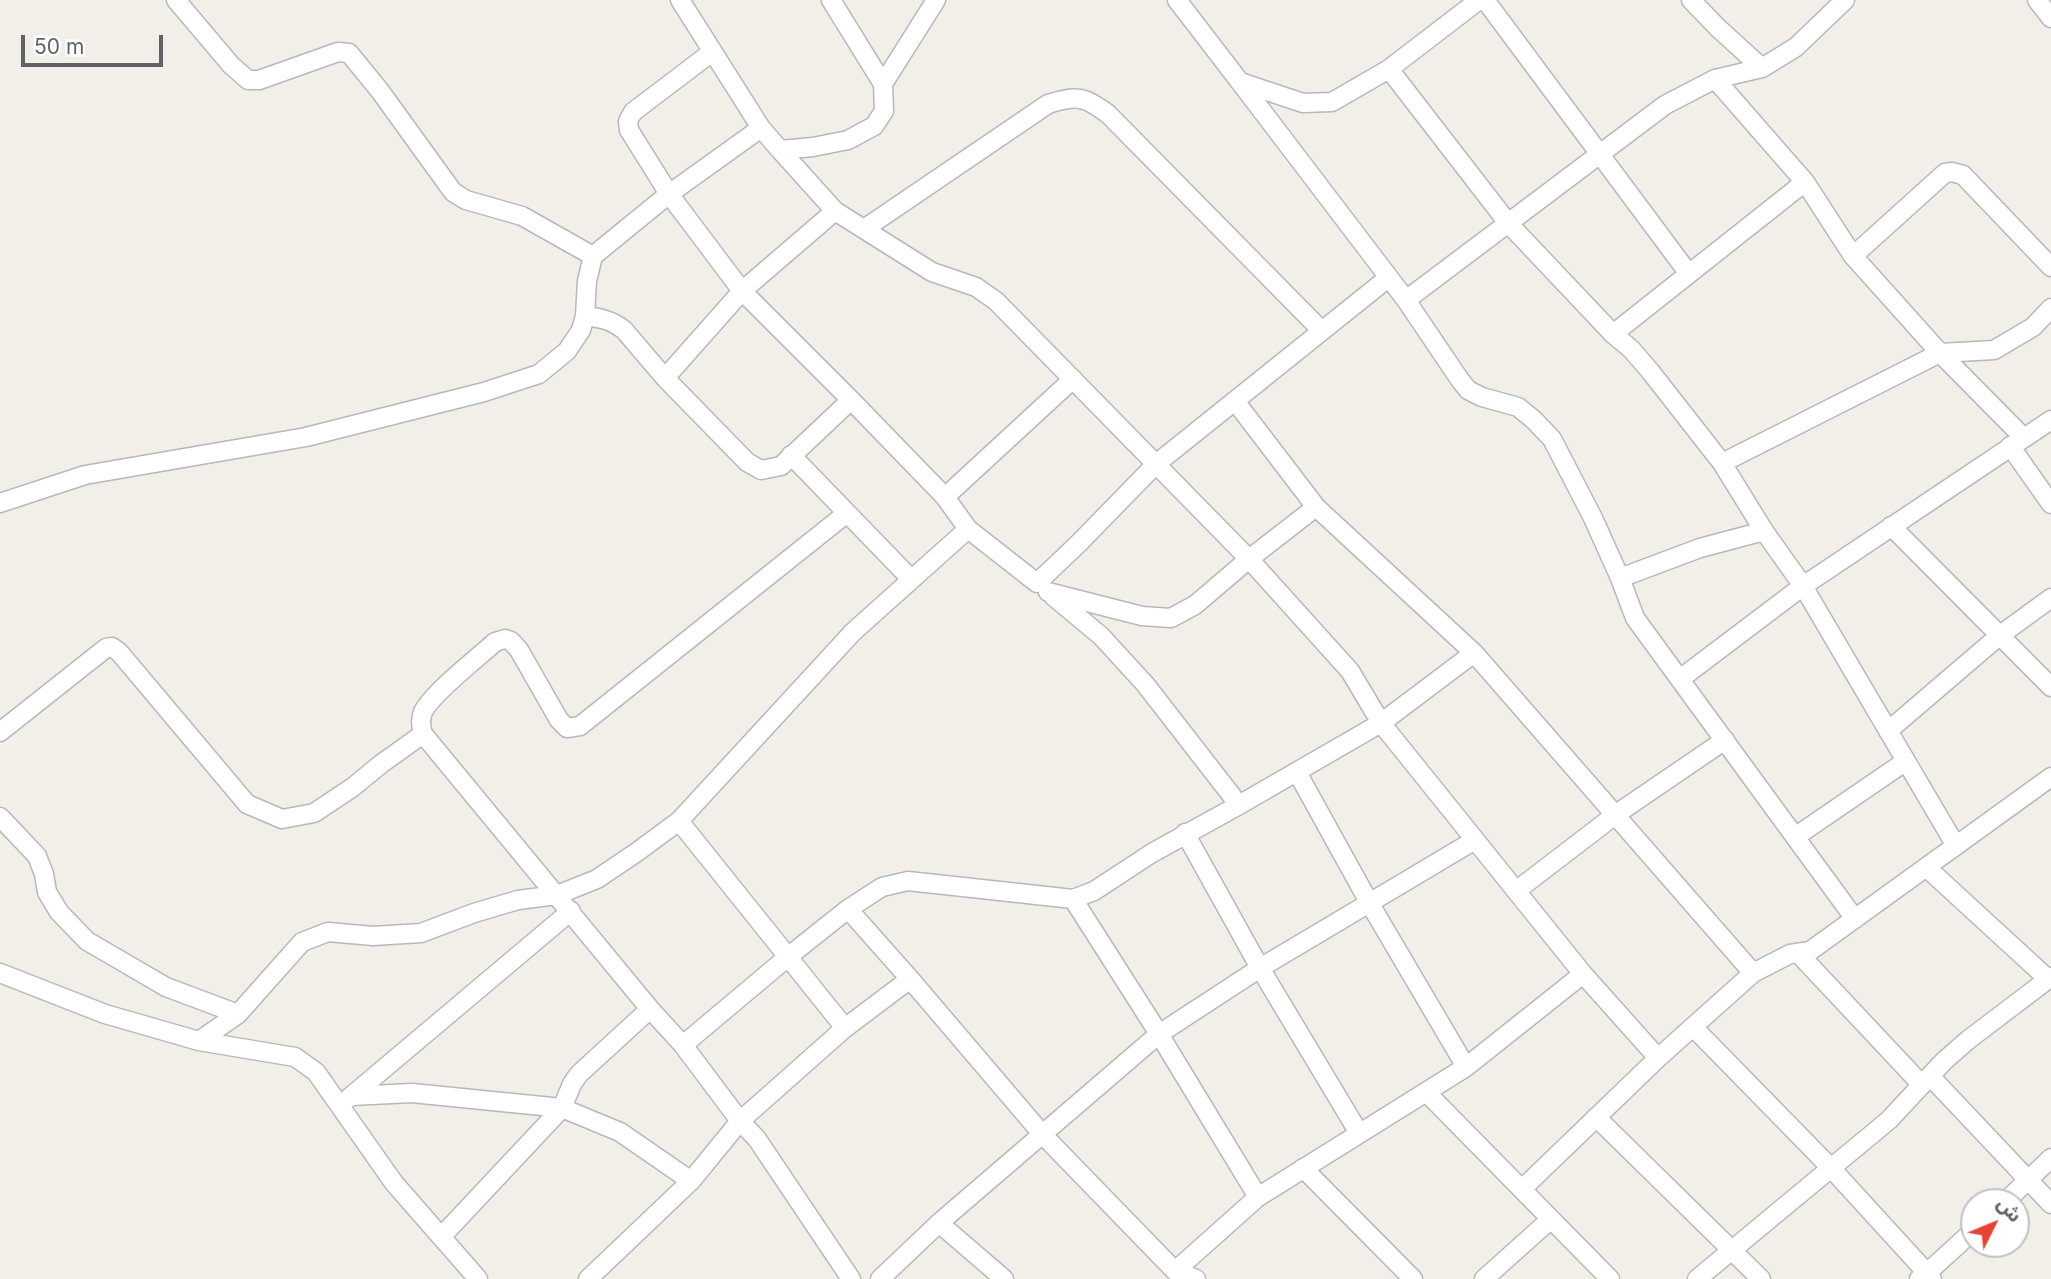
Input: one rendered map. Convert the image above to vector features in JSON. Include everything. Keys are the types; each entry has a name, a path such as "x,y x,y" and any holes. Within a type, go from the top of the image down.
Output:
{"street":[{"path":"176,0 231,65 248,80 259,80 338,52 349,53 453,192 466,200 522,216 593,256"},
{"path":"680,0 761,128 835,211 932,272 975,287 996,301 1249,559 1350,671 1381,723 1583,974 1658,1058"},
{"path":"780,150 848,140 874,126 884,111 883,84 831,0"},
{"path":"883,84 936,0"},
{"path":"1177,0 1406,300 1468,390 1482,397 1518,407 1552,439 1593,518 1635,618 1855,919"},
{"path":"1240,82 1303,103 1332,102 1389,69 1479,0"},
{"path":"1485,0 1689,274"},
{"path":"1691,0 1762,68"},
{"path":"1406,300 1665,105 1715,79 1762,68 1796,47 1845,0"},
{"path":"2037,0 2051,18"},
{"path":"712,52 633,112 628,121 629,130 669,194 742,291 945,497 968,529 1101,636 1145,684 1239,805"},
{"path":"1389,69 1508,223 1613,334 1631,349 1722,463 1764,531 1803,586 1956,846"},
{"path":"1715,79 1805,182 1853,256 2016,442 2051,504"},
{"path":"864,229 1048,104 1069,98 1090,100 1108,114 1322,331"},
{"path":"0,503 85,475 306,437 484,393 539,374 576,341 585,316 587,281 593,256 669,194 761,128"},
{"path":"1853,256 1945,173 1952,172 1963,175 2051,267"},
{"path":"1613,334 1805,182"},
{"path":"665,378 742,291 835,211"},
{"path":"1042,588 1079,543 1156,464 1388,278"},
{"path":"1722,463 1940,353 1994,350 2033,327 2051,308"},
{"path":"585,316 616,323 747,462 761,470 781,466 851,400"},
{"path":"945,497 1073,379"},
{"path":"1235,401 1316,507 1474,653 1753,973"},
{"path":"1680,679 1803,586 2051,420"},
{"path":"791,455 911,579"},
{"path":"1042,588 1142,616 1171,618 1195,605 1316,507"},
{"path":"847,513 580,726 567,728 559,720 519,650 511,641 505,639 495,642 432,698 423,712 421,726 423,734 650,1009 683,1045 740,1121 757,1139 850,1279"},
{"path":"1891,526 2051,687"},
{"path":"199,1041 238,1014 302,942 328,932 373,936 421,933 518,900 557,895 597,878 637,852 679,821 853,632 968,529"},
{"path":"1620,578 1700,548 1764,531"},
{"path":"1888,731 1998,636 2051,598"},
{"path":"0,732 112,646 247,804 282,820 314,813 423,734"},
{"path":"683,1045 848,909 882,887 908,881 1073,899 1102,886 1152,852 1381,723 1474,653"},
{"path":"1516,891 1615,815 1725,740"},
{"path":"1795,837 1906,761"},
{"path":"1297,772 1370,904 1466,1067"},
{"path":"1522,1189 1658,1058 1753,973 1790,954 1810,951 2051,777"},
{"path":"0,817 37,856 47,892 59,912 87,941 166,987 238,1014"},
{"path":"679,821 845,1028"},
{"path":"1185,833 1260,968 1359,1133"},
{"path":"880,1279 939,1223 1159,1034 1260,968 1475,840"},
{"path":"1697,1279 1889,1120 1968,1040 2050,978 1926,867"},
{"path":"1073,899 1258,1197"},
{"path":"848,909 1044,1135 1175,1271 1196,1279"},
{"path":"346,1101 571,911"},
{"path":"1798,953 2051,1204"},
{"path":"0,972 105,1014 199,1041 295,1058 316,1072 346,1101 394,1183 478,1279"},
{"path":"1175,1271 1258,1197 1466,1067 1583,974"},
{"path":"588,1279 691,1181 740,1121 845,1028 910,979"},
{"path":"441,1237 562,1108 579,1074 650,1009"},
{"path":"1693,1027 1831,1168 1926,1277 1960,1244"},
{"path":"1426,1091 1610,1279"},
{"path":"346,1101 412,1093 562,1108 621,1132 691,1181"},
{"path":"1596,1118 1762,1279"},
{"path":"2021,1188 2051,1158"},
{"path":"1303,1168 1413,1279"},
{"path":"1484,1279 1551,1219"},
{"path":"939,1223 1004,1279"}]}
